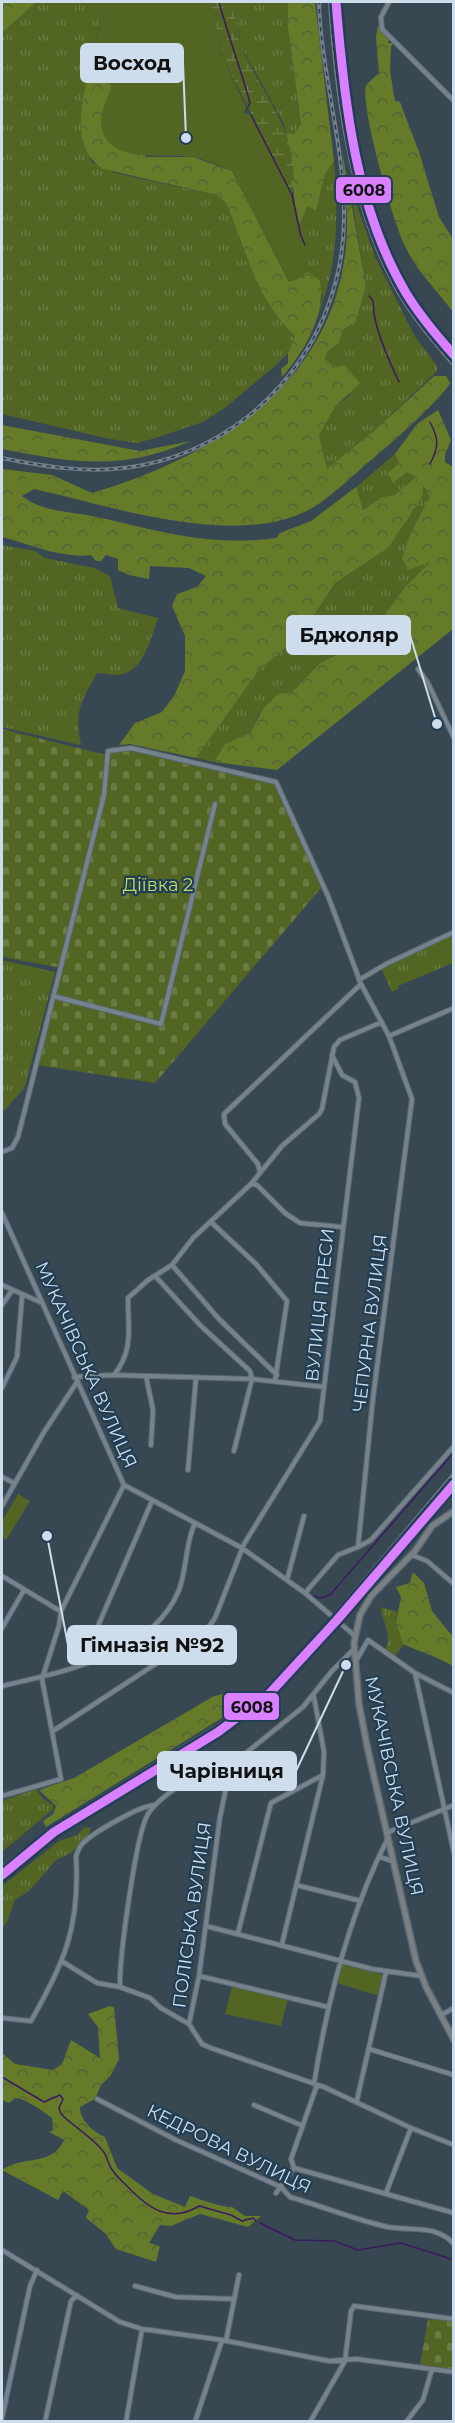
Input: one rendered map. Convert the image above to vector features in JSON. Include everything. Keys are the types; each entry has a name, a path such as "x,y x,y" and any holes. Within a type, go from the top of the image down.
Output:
{"street":[{"path":"389,2 381,17 382,29 453,101"},
{"path":"418,669 428,683 453,738"},
{"name":"ЧЕПУРНА ВУЛИЦЯ","path":"53,996 104,795 108,751 120,747 276,782 328,896 360,982 389,1035 412,1099 373,1398 358,1547"},
{"path":"2,1152 16,1144 53,996 161,1024 215,804"},
{"path":"260,1172 258,1164 225,1124 224,1114 360,982 386,964 453,932"},
{"path":"389,1035 453,1008"},
{"path":"114,1375 125,1361 128,1352 129,1298 172,1265 193,1238 251,1184 282,1146 322,1109 332,1055 340,1040 381,1022"},
{"name":"ВУЛИЦЯ ПРЕСИ","path":"53,1731 206,1631 215,1618 242,1548 320,1421 358,1090 352,1078 342,1075 332,1055"},
{"path":"251,1184 257,1185 285,1213 300,1223 342,1227"},
{"name":"МУКАЧІВСЬКА ВУЛИЦЯ","path":"2,1214 124,1485 242,1548 305,1593 355,1636 354,1664 363,1725 392,1861 421,1976 453,2040"},
{"path":"211,1222 256,1264 287,1301 275,1381"},
{"path":"172,1265 219,1319 276,1375"},
{"path":"156,1277 201,1326 246,1365 252,1379 234,1451"},
{"path":"2,1285 11,1292 41,1302"},
{"path":"2,1305 11,1292"},
{"path":"2,1388 17,1357 22,1296"},
{"path":"74,1377 114,1375 252,1379 324,1387"},
{"path":"146,1376 153,1410 151,1445"},
{"path":"188,1470 196,1378"},
{"path":"2,1505 77,1382"},
{"path":"305,1593 338,1555 371,1540 453,1446"},
{"path":"2,1477 14,1483"},
{"path":"2,1796 62,1779 43,1676 59,1626 61,1611 124,1485"},
{"path":"82,1663 152,1501"},
{"path":"355,1636 363,1608 384,1582 412,1555 432,1526 453,1511"},
{"path":"286,1580 304,1516"},
{"path":"2,1686 43,1676 119,1652 165,1614 179,1590 195,1523"},
{"path":"412,1555 428,1561 453,1584"},
{"path":"2,1576 61,1611"},
{"path":"2,1628 24,1590"},
{"path":"354,1664 368,1640 416,1673 453,1693"},
{"name":"ПОЛІСЬКА ВУЛИЦЯ","path":"354,1649 332,1671 314,1696 246,1753 224,1792 199,1976 189,2024 202,2044 357,2100 411,2128 453,2145"},
{"path":"416,1673 453,1853"},
{"path":"282,1944 323,1775 324,1752 314,1696"},
{"path":"120,1987 137,1854 144,1822 155,1805 207,1771 246,1753"},
{"path":"238,1933 271,1803 323,1775"},
{"path":"2,2018 31,2021 63,1962 75,1914 76,1856 79,1847 85,1841 148,1805 155,1805"},
{"path":"386,1833 453,1805"},
{"path":"294,2168 291,2159 315,2085 328,2007 361,1901 387,1840"},
{"path":"380,1857 392,1861"},
{"path":"296,1884 361,1901"},
{"path":"206,1926 386,1972 421,1976"},
{"path":"63,1962 97,1983 120,1987 150,1998 161,2008 189,2024"},
{"path":"357,2100 386,1972"},
{"path":"199,1976 328,2007"},
{"path":"441,2015 453,2008"},
{"path":"369,2049 453,2075"},
{"name":"КЕДРОВА ВУЛИЦЯ","path":"97,2099 176,2140 281,2187 290,2197 389,2227 416,2227 447,2237 453,2244"},
{"path":"254,2105 303,2126"},
{"path":"386,2193 411,2128"},
{"path":"276,2193 294,2168"},
{"path":"294,2168 453,2214"},
{"path":"2,2250 120,2322 142,2329 224,2341 329,2361 356,2359 453,2372"},
{"path":"2,2418 30,2286 37,2270"},
{"path":"195,2421 224,2341 239,2275"},
{"path":"135,2286 176,2297 234,2299"},
{"path":"45,2421 72,2301 77,2295"},
{"path":"310,2421 345,2361 351,2311 354,2306 453,2319"},
{"path":"126,2421 142,2329"},
{"path":"406,2421 423,2400 432,2369"}],"green space":[{"path":"2,2 36,2 2,33"},
{"path":"36,2 104,2 83,101 81,128 92,162 115,173 217,195 226,203 262,291 282,322 295,336 288,353 225,408 203,422 136,443 2,414 2,33"},
{"path":"104,2 206,2 213,15 224,60 246,107 244,113 251,115 292,195 304,276 289,282 232,171 192,157 137,155 112,145 105,136 101,118 112,86 91,64"},
{"path":"206,2 234,2 242,48 279,118 292,154 294,174 292,195 224,60 213,15"},
{"path":"234,2 288,2 288,28 301,125 294,134 286,133 283,122 241,46"},
{"path":"288,2 315,2 334,161 325,174 316,211 308,206 298,227 286,133 294,134 301,124 288,28"},
{"path":"378,26 389,39 388,43 394,43 391,46 390,71 395,101 400,102 419,152 439,217 453,239 453,312 421,272 405,246 379,164 365,97 366,85 379,73 376,37"},
{"path":"91,64 112,86 101,121 147,157 193,157 232,171 289,282 308,272 320,281 320,307 312,332 282,377 281,369 288,363 288,353 295,336 282,322 261,290 226,203 217,195 103,169 92,159 85,148 81,121 82,106"},
{"path":"342,151 366,286 356,321 343,330 339,343 327,352 325,359 334,368 344,365 360,383 335,407 319,436 327,469 376,429 434,376 446,376 450,383 438,398 393,442 328,497 312,508 282,520 249,525 212,525 137,514 34,489 22,496 30,502 49,509 185,536 229,540 276,538 280,533 311,521 356,487 363,510 382,497 395,495 416,477 407,472 393,483 388,473 399,463 395,454 417,424 438,410 451,440 445,455 445,462 453,467 453,629 277,770 214,762 225,744 250,733 263,709 278,694 292,692 320,663 365,641 406,586 430,562 408,570 402,558 410,534 430,497 423,484 423,495 388,548 335,583 301,635 259,670 196,758 130,744 119,745 135,723 162,712 174,696 185,671 185,636 172,606 177,594 197,587 206,576 189,568 150,566 149,579 118,570 118,559 106,555 101,561 96,561 91,555 57,553 2,537 2,469 52,475 92,493 137,478 181,459 222,436 259,409 291,376 317,339 336,296 347,235"},
{"path":"334,161 336,231 334,252 325,293 308,339 323,296 304,276 298,227 308,206 316,211 325,173"},
{"path":"349,183 375,257 414,335 437,366 437,371 376,429 327,470 319,436 335,407 350,395 339,367 334,368 325,360 327,352 339,343 343,330 356,321 366,286"},
{"path":"2,425 140,451 191,441 142,457 97,462 75,461 2,449"},
{"path":"395,454 399,463 393,483 407,472 417,477 395,495 382,497 362,510 356,487"},
{"path":"423,482 430,497 410,534 402,558 434,558 406,586 365,641 320,663 292,692 278,695 259,714 250,733 225,744 214,762 196,758 259,670 301,635 335,583 388,548"},
{"path":"2,545 35,551 45,558 94,568 110,576 118,608 158,618 149,645 133,669 116,675 97,673 80,707 78,723 81,745 2,727"},
{"name":"Діївка 2","path":"2,729 106,755 117,749 130,750 272,782 278,788 321,888 155,1083 37,1065 62,968 2,957"},
{"path":"453,934 453,963 398,986 399,988 392,992 381,968"},
{"path":"2,960 55,972 25,1087 5,1110 2,1109"},
{"path":"18,1494 30,1501 6,1540 2,1537 2,1521"},
{"path":"413,1572 424,1583 432,1611 453,1637 453,1666 403,1644 396,1622 401,1597 396,1587 410,1583"},
{"path":"381,1607 397,1612 396,1622 404,1644 394,1657 385,1651 388,1634"},
{"path":"229,1693 238,1708 46,1827 43,1821 53,1814 56,1806 39,1790 74,1778 214,1696"},
{"path":"36,1789 43,1799 53,1805 53,1809 2,1852 2,1801"},
{"path":"85,1827 91,1828 88,1836 71,1853 56,1860 29,1891 15,1900 7,1922 2,1928 2,1886 59,1841 77,1835"},
{"path":"343,1963 381,1974 383,1978 379,1996 337,1983"},
{"path":"233,1983 288,1999 281,2026 225,2014"},
{"path":"110,2006 114,2007 119,2059 111,2075 101,2085 95,2099 80,2107 85,2121 92,2129 105,2137 117,2168 153,2194 185,2207 190,2196 216,2205 232,2207 245,2216 261,2216 248,2227 200,2214 171,2226 160,2225 149,2243 160,2246 156,2262 116,2249 105,2233 86,2218 89,2210 63,2191 58,2200 2,2170 52,2154 64,2140 49,2132 53,2130 52,2118 34,2106 15,2098 9,2103 2,2100 2,2053 15,2064 53,2070 62,2064 71,2040 100,2058 98,2027 88,2014"},
{"path":"435,2318 453,2320 453,2370 420,2365 428,2320"}],"waterway":[{"path":"219,2 250,103 248,107"},
{"path":"251,115 292,195 305,245"},
{"path":"369,296 373,302 381,340 399,382"},
{"path":"430,422 437,443 430,464"},
{"path":"313,1596 321,1598 330,1595 454,1452"},
{"path":"2,2077 44,2102 60,2095 63,2099 59,2108 61,2114 99,2146 116,2175 151,2207 178,2214 199,2206 231,2215 242,2221 253,2218 256,2221"},
{"path":"260,2223 295,2240 334,2241 358,2250 401,2243 454,2260"}],"railway":[{"path":"2,458 47,466 93,470 124,468 170,458 211,440 249,416 281,385 307,349 327,309 339,265 344,219 341,164 324,56 319,2"},
{"path":"330,2 341,109 356,183 366,218 379,252 400,295 454,365"},
{"path":"2,1868 53,1827 216,1727 267,1689 323,1629 454,1474"}],"transit line":[{"name":"6008","path":"336,2 348,114 355,152 375,225 406,293 429,326 454,355"},
{"name":"6008","path":"2,1875 54,1832 218,1732 270,1693 337,1620 454,1484"}],"place":[{"name":"Восход","path":"186,138"},
{"name":"Бджоляр","path":"437,724"},
{"name":"Гімназія №92","path":"47,1536"},
{"name":"Чарівниця","path":"346,1665"}]}
